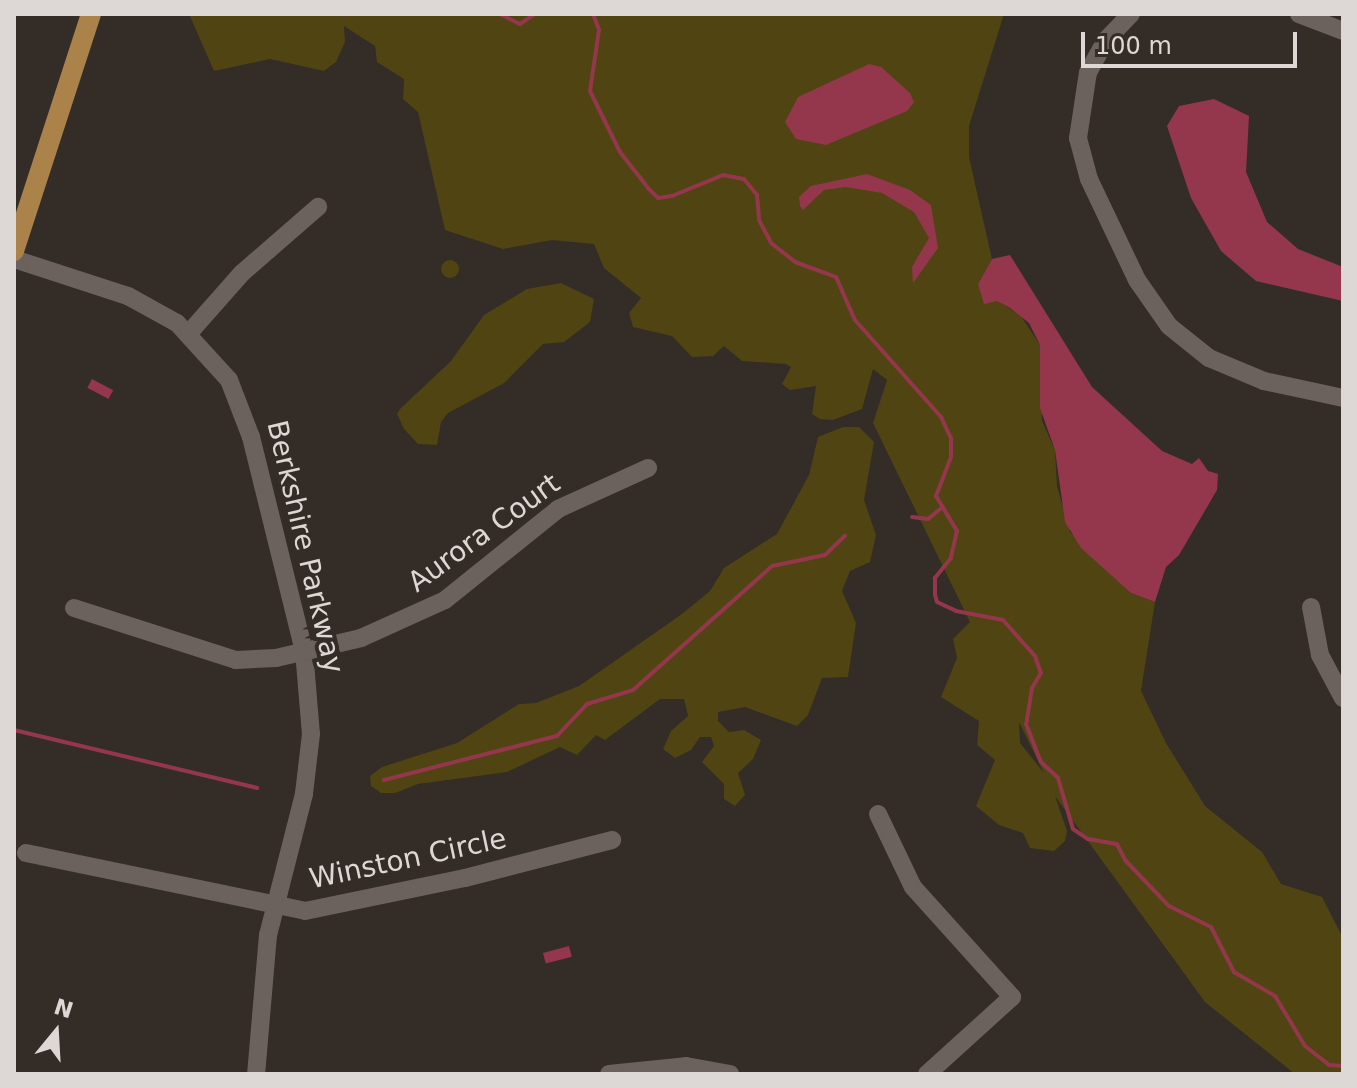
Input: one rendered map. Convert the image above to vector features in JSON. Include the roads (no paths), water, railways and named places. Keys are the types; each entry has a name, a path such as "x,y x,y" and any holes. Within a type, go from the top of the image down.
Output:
{"main road":[{"path":"14,251 91,14"}],"street":[{"path":"1131,14 1106,40 1088,72 1078,138 1089,179 1137,280 1169,326 1236,372 1343,398"},
{"path":"1299,14 1343,31"},
{"path":"189,333 242,273 318,207"},
{"name":"Berkshire Parkway","path":"14,259 128,296 189,333 213,357 242,407 304,651 311,703 309,764 274,906 264,964 256,1074"},
{"name":"Aurora Court","path":"74,608 218,657 256,660 361,638 418,615 470,583 558,509 648,468"},
{"path":"1311,607 1320,655 1343,698"},
{"path":"878,814 913,887 1012,997 927,1074"},
{"name":"Winston Circle","path":"26,853 274,906 322,908 612,840"},
{"path":"609,1074 686,1066 730,1074"}],"waterway":[{"path":"500,14 520,24 535,14"},
{"path":"593,14 599,30 590,91 620,152 649,189 658,198 672,196 723,175 744,179 757,195 759,220 771,243 795,262 836,277 855,320 941,417 951,438 951,457 936,496 957,531 951,558 935,578 937,602 956,611 1003,620 1035,656 1041,673 1032,688 1026,724 1041,762 1058,778 1073,829 1088,839 1117,844 1125,860 1169,906 1211,927 1234,972 1275,996 1305,1046 1329,1065 1343,1066"},
{"path":"912,517 928,519 943,507"},
{"path":"384,780 557,736 587,704 633,690 772,566 825,555 845,536"},
{"path":"14,730 257,788"}]}
